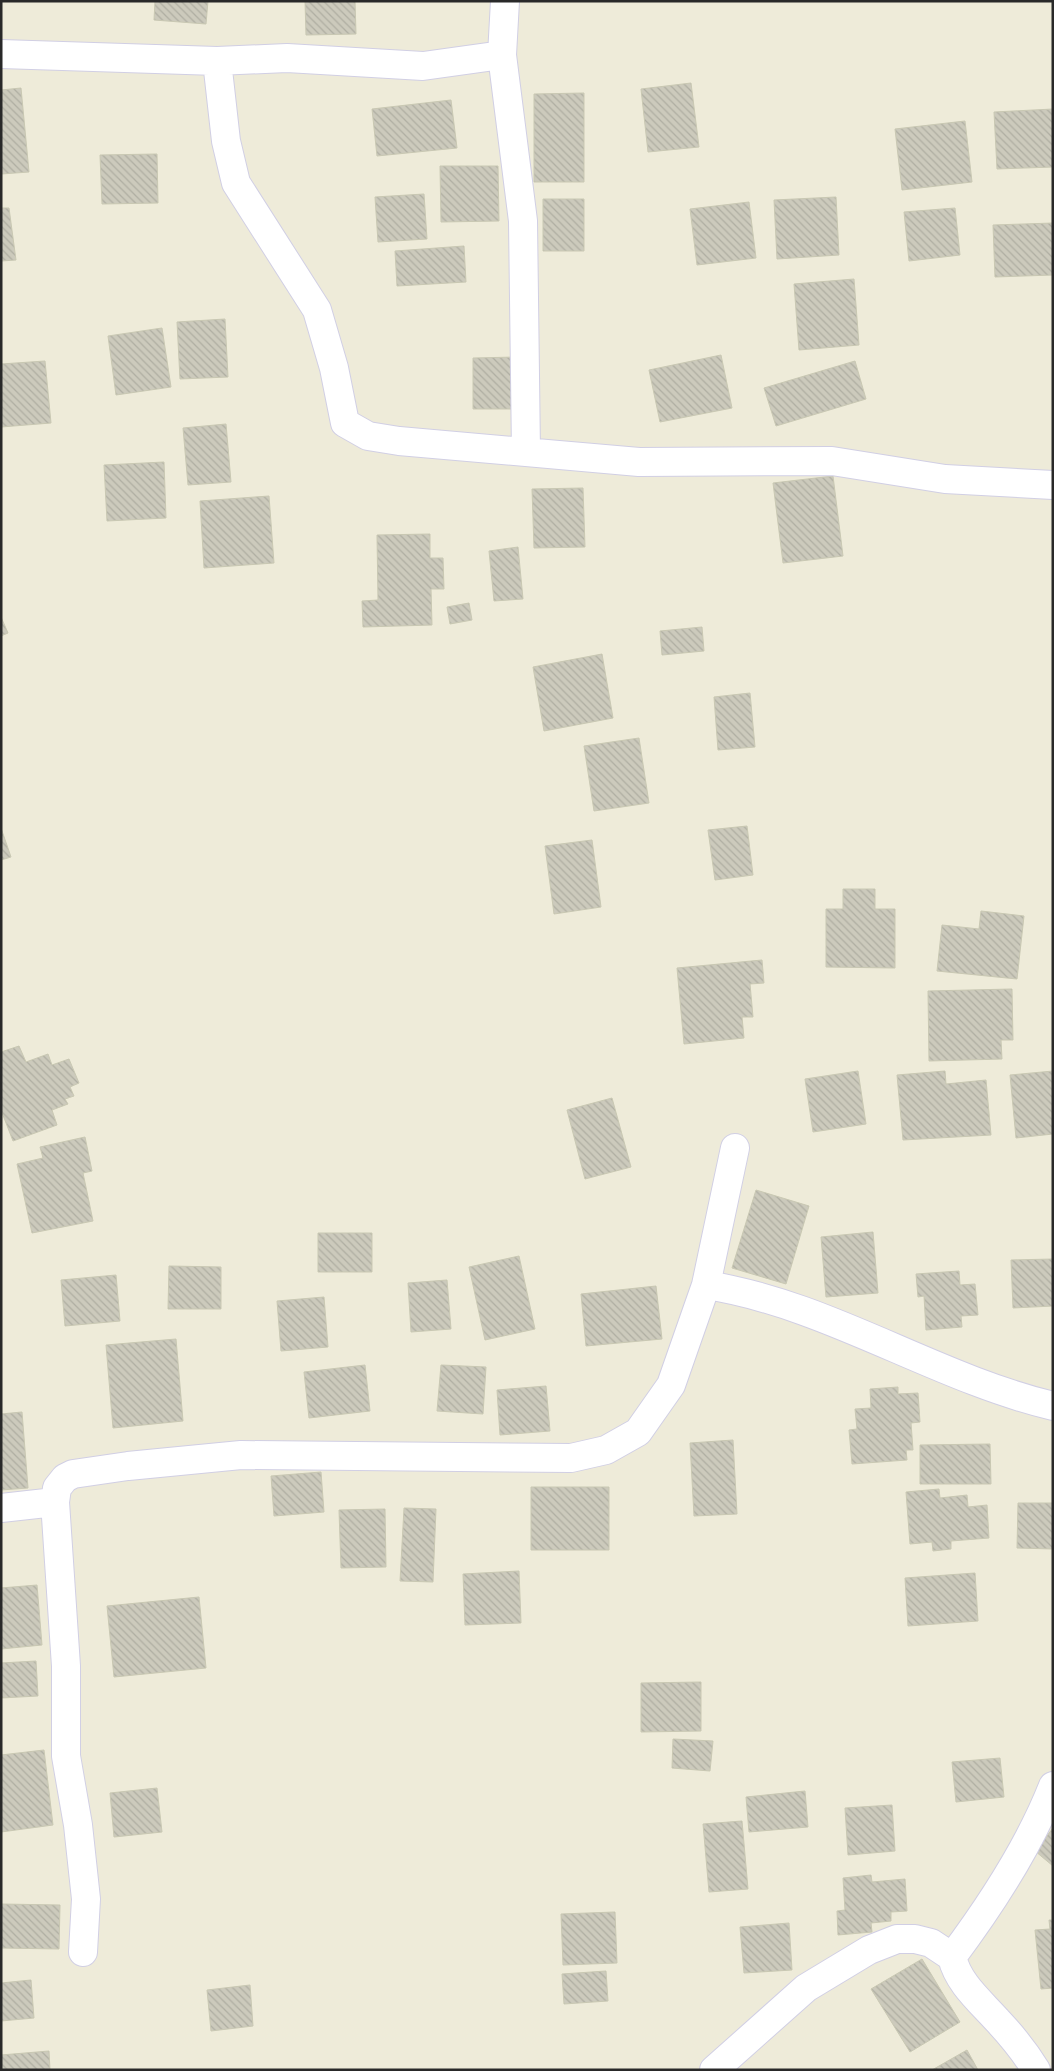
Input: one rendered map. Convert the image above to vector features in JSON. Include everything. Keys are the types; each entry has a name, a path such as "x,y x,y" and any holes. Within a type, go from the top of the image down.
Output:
{"street":[{"path":"505,1 502,55 523,221 526,452"},
{"path":"1,54 217,60 287,58 423,66 502,55"},
{"path":"217,60 226,141 236,184 317,310 334,368 345,423 368,436 399,441 639,462 832,461 945,479 1053,485"},
{"path":"84,1952 86,1899 78,1824 66,1756 66,1666 55,1502 57,1488 65,1478 73,1474 128,1466 241,1455 571,1458 606,1450 638,1432 672,1384 706,1286 735,1148"},
{"path":"706,1286 736,1290 830,1320 978,1382 1053,1406"},
{"path":"1,1508 55,1502"},
{"path":"1036,2070 1020,2046 972,1993 954,1968 952,1957 990,1904 1039,1821 1053,1786"},
{"path":"714,2070 806,1988 869,1950 897,1940 915,1939 931,1943 952,1957"}],"building":[{"path":"155,1 208,1 206,24 154,20"},
{"path":"305,1 355,1 356,34 306,35"},
{"path":"691,83 699,147 648,152 641,89"},
{"path":"21,88 29,172 1,174 1,90"},
{"path":"584,93 584,182 534,182 534,94"},
{"path":"451,100 457,148 377,156 372,109"},
{"path":"1053,109 1053,167 997,169 994,112"},
{"path":"965,121 972,182 902,190 895,129"},
{"path":"157,154 158,203 102,204 100,155"},
{"path":"440,166 498,166 499,221 441,222"},
{"path":"424,194 427,239 378,242 375,197"},
{"path":"836,197 839,255 777,259 774,200"},
{"path":"543,199 584,199 584,251 543,251"},
{"path":"749,202 756,258 697,265 690,209"},
{"path":"1,208 9,208 16,260 1,261"},
{"path":"955,208 960,255 909,261 904,212"},
{"path":"1053,223 1053,275 995,277 993,225"},
{"path":"464,246 466,282 397,286 395,251"},
{"path":"854,279 859,345 799,350 794,284"},
{"path":"225,319 228,377 180,379 177,322"},
{"path":"162,328 171,387 116,395 108,336"},
{"path":"721,355 732,408 660,422 649,370"},
{"path":"517,357 518,409 473,409 473,358"},
{"path":"45,361 51,423 1,427 1,364"},
{"path":"855,361 866,399 776,426 764,388"},
{"path":"226,424 231,482 188,485 183,428"},
{"path":"164,462 166,518 107,521 104,465"},
{"path":"833,476 843,556 783,563 773,483"},
{"path":"583,488 585,547 534,548 532,489"},
{"path":"269,496 274,563 204,568 200,501"},
{"path":"430,534 430,558 443,558 444,589 431,589 432,625 363,627 362,601 378,600 377,535"},
{"path":"518,547 523,599 494,601 489,551"},
{"path":"469,603 472,620 450,624 447,607"},
{"path":"1,617 8,633 1,636"},
{"path":"702,627 704,651 662,655 660,631"},
{"path":"602,654 613,718 544,731 533,667"},
{"path":"750,693 755,747 718,750 714,697"},
{"path":"639,738 649,803 594,811 584,746"},
{"path":"747,826 753,875 715,880 708,830"},
{"path":"1,828 11,857 1,860"},
{"path":"592,840 601,907 554,914 545,846"},
{"path":"843,889 875,889 875,909 895,909 895,968 826,967 826,909 843,909"},
{"path":"981,911 1024,916 1017,979 937,971 942,925 979,929"},
{"path":"762,960 764,983 750,984 753,1017 742,1017 744,1038 684,1044 677,968"},
{"path":"1012,989 1013,1040 1001,1040 1002,1059 929,1061 928,991"},
{"path":"19,1046 26,1062 48,1054 52,1065 69,1059 79,1083 70,1087 74,1096 65,1099 68,1104 52,1110 57,1125 13,1141 1,1110 1,1052"},
{"path":"858,1071 866,1124 813,1132 805,1079"},
{"path":"945,1071 946,1084 986,1080 991,1135 903,1140 897,1075"},
{"path":"1053,1071 1053,1134 1016,1138 1010,1075"},
{"path":"612,1098 631,1167 585,1179 567,1110"},
{"path":"85,1137 92,1171 83,1173 93,1221 32,1233 17,1164 43,1158 40,1147"},
{"path":"756,1190 809,1206 786,1284 732,1268"},
{"path":"873,1232 878,1293 826,1297 821,1237"},
{"path":"318,1233 372,1233 372,1272 318,1272"},
{"path":"519,1256 535,1329 485,1340 469,1267"},
{"path":"1053,1259 1053,1306 1013,1308 1011,1260"},
{"path":"169,1266 221,1267 221,1309 168,1309"},
{"path":"959,1271 960,1285 975,1284 978,1315 961,1316 962,1327 926,1330 924,1296 918,1297 916,1274"},
{"path":"116,1275 120,1321 65,1326 61,1280"},
{"path":"447,1280 451,1329 411,1332 408,1283"},
{"path":"656,1286 662,1339 586,1346 581,1294"},
{"path":"324,1297 328,1347 281,1351 277,1301"},
{"path":"176,1339 183,1421 113,1428 106,1345"},
{"path":"365,1365 370,1411 309,1418 304,1372"},
{"path":"441,1365 486,1367 483,1414 437,1411"},
{"path":"546,1386 550,1431 500,1435 497,1390"},
{"path":"898,1387 898,1394 918,1393 920,1422 911,1423 913,1450 906,1450 907,1460 852,1464 849,1430 857,1429 855,1409 871,1408 870,1389"},
{"path":"22,1412 28,1488 1,1490 1,1414"},
{"path":"733,1440 737,1514 694,1516 690,1443"},
{"path":"990,1444 991,1484 920,1484 920,1445"},
{"path":"321,1472 324,1512 274,1516 271,1476"},
{"path":"531,1487 609,1487 609,1550 531,1550"},
{"path":"939,1489 940,1498 967,1495 968,1507 987,1505 989,1538 951,1541 951,1549 933,1551 932,1542 910,1544 906,1492"},
{"path":"1018,1503 1053,1503 1053,1549 1017,1548"},
{"path":"404,1508 436,1509 433,1582 400,1581"},
{"path":"385,1509 386,1567 341,1568 339,1510"},
{"path":"519,1571 521,1623 465,1625 463,1574"},
{"path":"975,1573 978,1621 908,1626 905,1578"},
{"path":"37,1585 42,1645 1,1649 1,1588"},
{"path":"199,1597 206,1668 114,1677 107,1606"},
{"path":"36,1661 38,1696 1,1698 1,1663"},
{"path":"701,1682 701,1731 641,1732 641,1683"},
{"path":"673,1739 713,1741 710,1771 672,1768"},
{"path":"44,1750 53,1825 1,1832 1,1755"},
{"path":"1000,1758 1004,1797 956,1802 952,1762"},
{"path":"157,1788 162,1832 114,1837 110,1793"},
{"path":"805,1791 808,1827 749,1832 746,1797"},
{"path":"892,1805 895,1851 848,1855 845,1808"},
{"path":"742,1821 748,1889 709,1892 703,1824"},
{"path":"1053,1828 1053,1866 1035,1851"},
{"path":"871,1875 872,1882 905,1879 907,1911 891,1912 891,1921 871,1923 872,1932 838,1935 837,1911 845,1910 843,1878"},
{"path":"1,1904 60,1905 59,1949 1,1948"},
{"path":"615,1912 617,1963 563,1965 561,1914"},
{"path":"1049,1920 1053,1920 1053,1988 1041,1989 1035,1930 1050,1929"},
{"path":"789,1923 792,1970 744,1973 740,1927"},
{"path":"922,1959 960,2022 910,2052 871,1989"},
{"path":"606,1971 608,2001 564,2004 562,1974"},
{"path":"31,1980 34,2018 1,2021 1,1983"},
{"path":"250,1985 253,2026 211,2031 207,1990"},
{"path":"967,2050 978,2070 932,2070"},
{"path":"49,2051 50,2070 1,2070 1,2055"}]}
